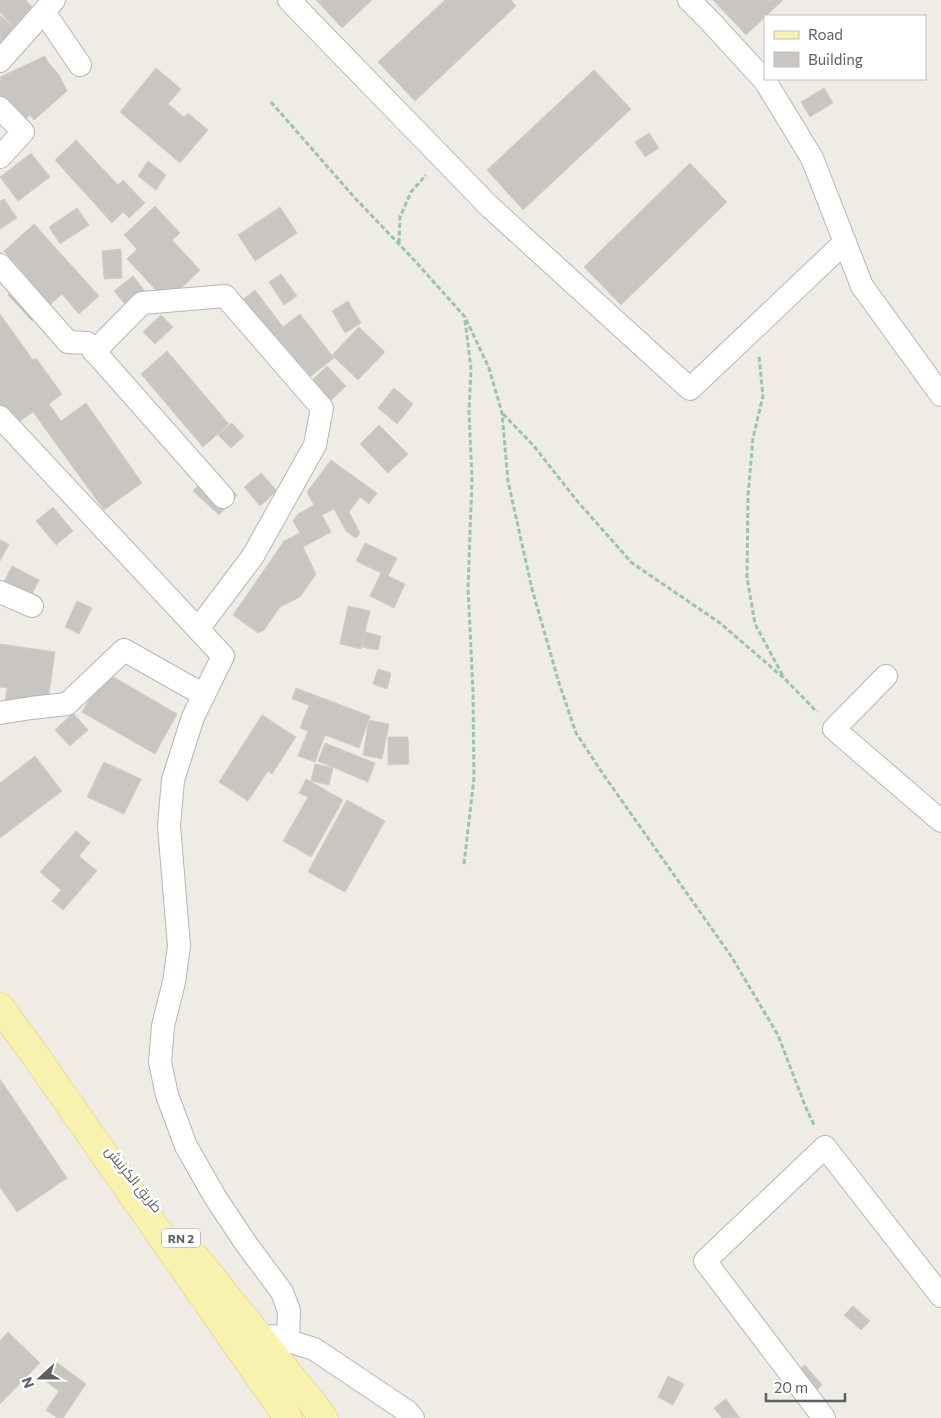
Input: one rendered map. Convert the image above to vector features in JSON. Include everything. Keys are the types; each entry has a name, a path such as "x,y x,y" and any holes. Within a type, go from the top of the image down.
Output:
{"main road":[{"name":"طريق الكرنيش","path":"0,1007 288,1418"},
{"name":"طريق الكرنيش","path":"37,1058 324,1418"}],"street":[{"path":"289,0 490,207 690,389 845,242"},
{"path":"689,0 764,80"},
{"path":"0,60 49,6 80,65"},
{"path":"764,80 812,158 862,286 941,395"},
{"path":"0,108 23,132 0,156"},
{"path":"0,264 68,342 86,343 223,497"},
{"path":"94,352 142,303 225,296 322,408 315,445 254,556 198,629"},
{"path":"2,421 223,656 193,717 173,780 169,826 180,946 174,982 163,1026 160,1062 167,1095 186,1146 214,1197 282,1292 289,1310 288,1341"},
{"path":"0,592 32,606"},
{"path":"0,714 67,704 124,650 204,694"},
{"path":"886,676 834,729 941,821"},
{"path":"824,1418 705,1261 825,1148 941,1296"},
{"path":"254,1330 314,1349 408,1412 413,1418"}],"path":[{"path":"271,102 354,197 465,316 489,368 502,413 508,481 532,589 559,683 576,733 735,964 778,1035 806,1108 825,1148"},
{"path":"399,244 400,216 411,192 441,157"},
{"path":"464,864 474,778 473,691 468,588 472,479 469,412 471,369 465,316"},
{"path":"751,332 760,361 763,396 753,438 748,496 747,577 755,624 784,679"},
{"path":"502,413 533,445 578,502 632,563 720,623 784,679 834,729"}],"building":[{"path":"0,0 26,0 34,9 14,28 0,12"},
{"path":"316,0 372,0 342,28"},
{"path":"445,0 511,0 516,6 415,101 378,62"},
{"path":"713,0 783,0 767,15 764,15 764,18 746,35"},
{"path":"0,15 14,28 0,44"},
{"path":"45,56 59,75 67,91 34,120 30,115 10,132 0,120 0,77"},
{"path":"156,68 181,89 168,104 184,117 188,113 208,130 180,163 120,112"},
{"path":"594,70 631,109 523,210 487,170"},
{"path":"824,88 833,103 810,117 801,102"},
{"path":"649,133 659,148 645,157 635,142"},
{"path":"76,140 118,185 123,180 145,203 129,218 123,212 112,223 55,160"},
{"path":"31,153 50,177 18,201 0,177"},
{"path":"148,161 166,175 156,190 138,176"},
{"path":"690,163 727,202 621,305 584,267"},
{"path":"4,199 17,218 0,229 0,201"},
{"path":"155,206 180,233 172,240 200,270 167,302 127,259 137,249 124,235"},
{"path":"280,207 297,233 255,261 238,235"},
{"path":"77,208 89,225 60,244 49,227"},
{"path":"34,224 99,296 79,314 62,294 32,321 8,295 27,277 4,251"},
{"path":"121,249 122,278 104,279 102,251"},
{"path":"281,274 297,296 284,305 269,282"},
{"path":"133,276 151,299 133,314 114,291"},
{"path":"255,290 283,327 300,314 334,358 298,386 236,305"},
{"path":"348,301 361,323 345,333 332,311"},
{"path":"0,314 33,360 36,358 62,394 49,404 61,421 86,403 142,483 104,510 33,412 10,428 0,414"},
{"path":"161,315 173,327 155,344 143,332"},
{"path":"359,327 385,352 358,380 332,355"},
{"path":"167,351 229,424 203,447 141,374"},
{"path":"327,366 346,386 325,406 306,386"},
{"path":"394,388 413,404 397,424 378,408"},
{"path":"232,423 244,436 231,448 218,435"},
{"path":"379,425 408,454 388,473 360,444"},
{"path":"331,460 377,493 369,504 360,497 349,512 360,533 356,538 346,531 334,509 322,515 331,532 303,547 316,574 300,597 280,607 264,630 258,633 233,615 284,541 300,533 293,521 298,514 314,505 307,492"},
{"path":"211,471 237,495 219,515 193,491"},
{"path":"261,473 277,491 260,506 244,487"},
{"path":"53,507 73,531 56,545 36,521"},
{"path":"0,540 9,544 0,561"},
{"path":"365,543 397,558 388,576 405,584 394,608 370,596 381,573 356,561"},
{"path":"12,566 39,580 24,611 0,590"},
{"path":"77,601 92,608 79,634 65,627"},
{"path":"348,606 370,611 361,649 340,644"},
{"path":"365,632 381,636 378,650 362,647"},
{"path":"0,644 55,652 47,708 5,703 7,688 0,687"},
{"path":"378,669 391,673 387,689 373,684"},
{"path":"105,672 177,714 155,754 82,712"},
{"path":"296,688 370,716 359,748 325,735 315,762 298,756 308,731 300,728 309,705 292,699"},
{"path":"73,713 88,730 70,746 55,730"},
{"path":"262,715 296,737 272,774 268,771 248,801 219,782"},
{"path":"369,720 389,724 382,759 363,755"},
{"path":"388,737 408,737 409,764 388,765"},
{"path":"325,743 375,763 368,782 318,761"},
{"path":"35,756 62,791 0,838 0,783"},
{"path":"104,762 141,779 124,814 87,797"},
{"path":"315,764 333,768 329,785 311,781"},
{"path":"306,779 343,800 311,857 283,841 308,797 299,793"},
{"path":"347,800 385,821 345,892 308,872"},
{"path":"76,831 90,843 79,856 97,871 63,910 52,901 61,890 40,872"},
{"path":"0,1079 67,1178 17,1212 0,1187"},
{"path":"853,1306 870,1321 861,1330 844,1315"},
{"path":"8,1332 40,1363 0,1404 0,1341"},
{"path":"55,1361 86,1384 63,1418 57,1418 46,1410 59,1391 42,1379"},
{"path":"805,1365 822,1385 803,1402 786,1382"},
{"path":"668,1376 684,1384 673,1405 658,1397"},
{"path":"726,1399 740,1418 722,1418 714,1408"}]}
